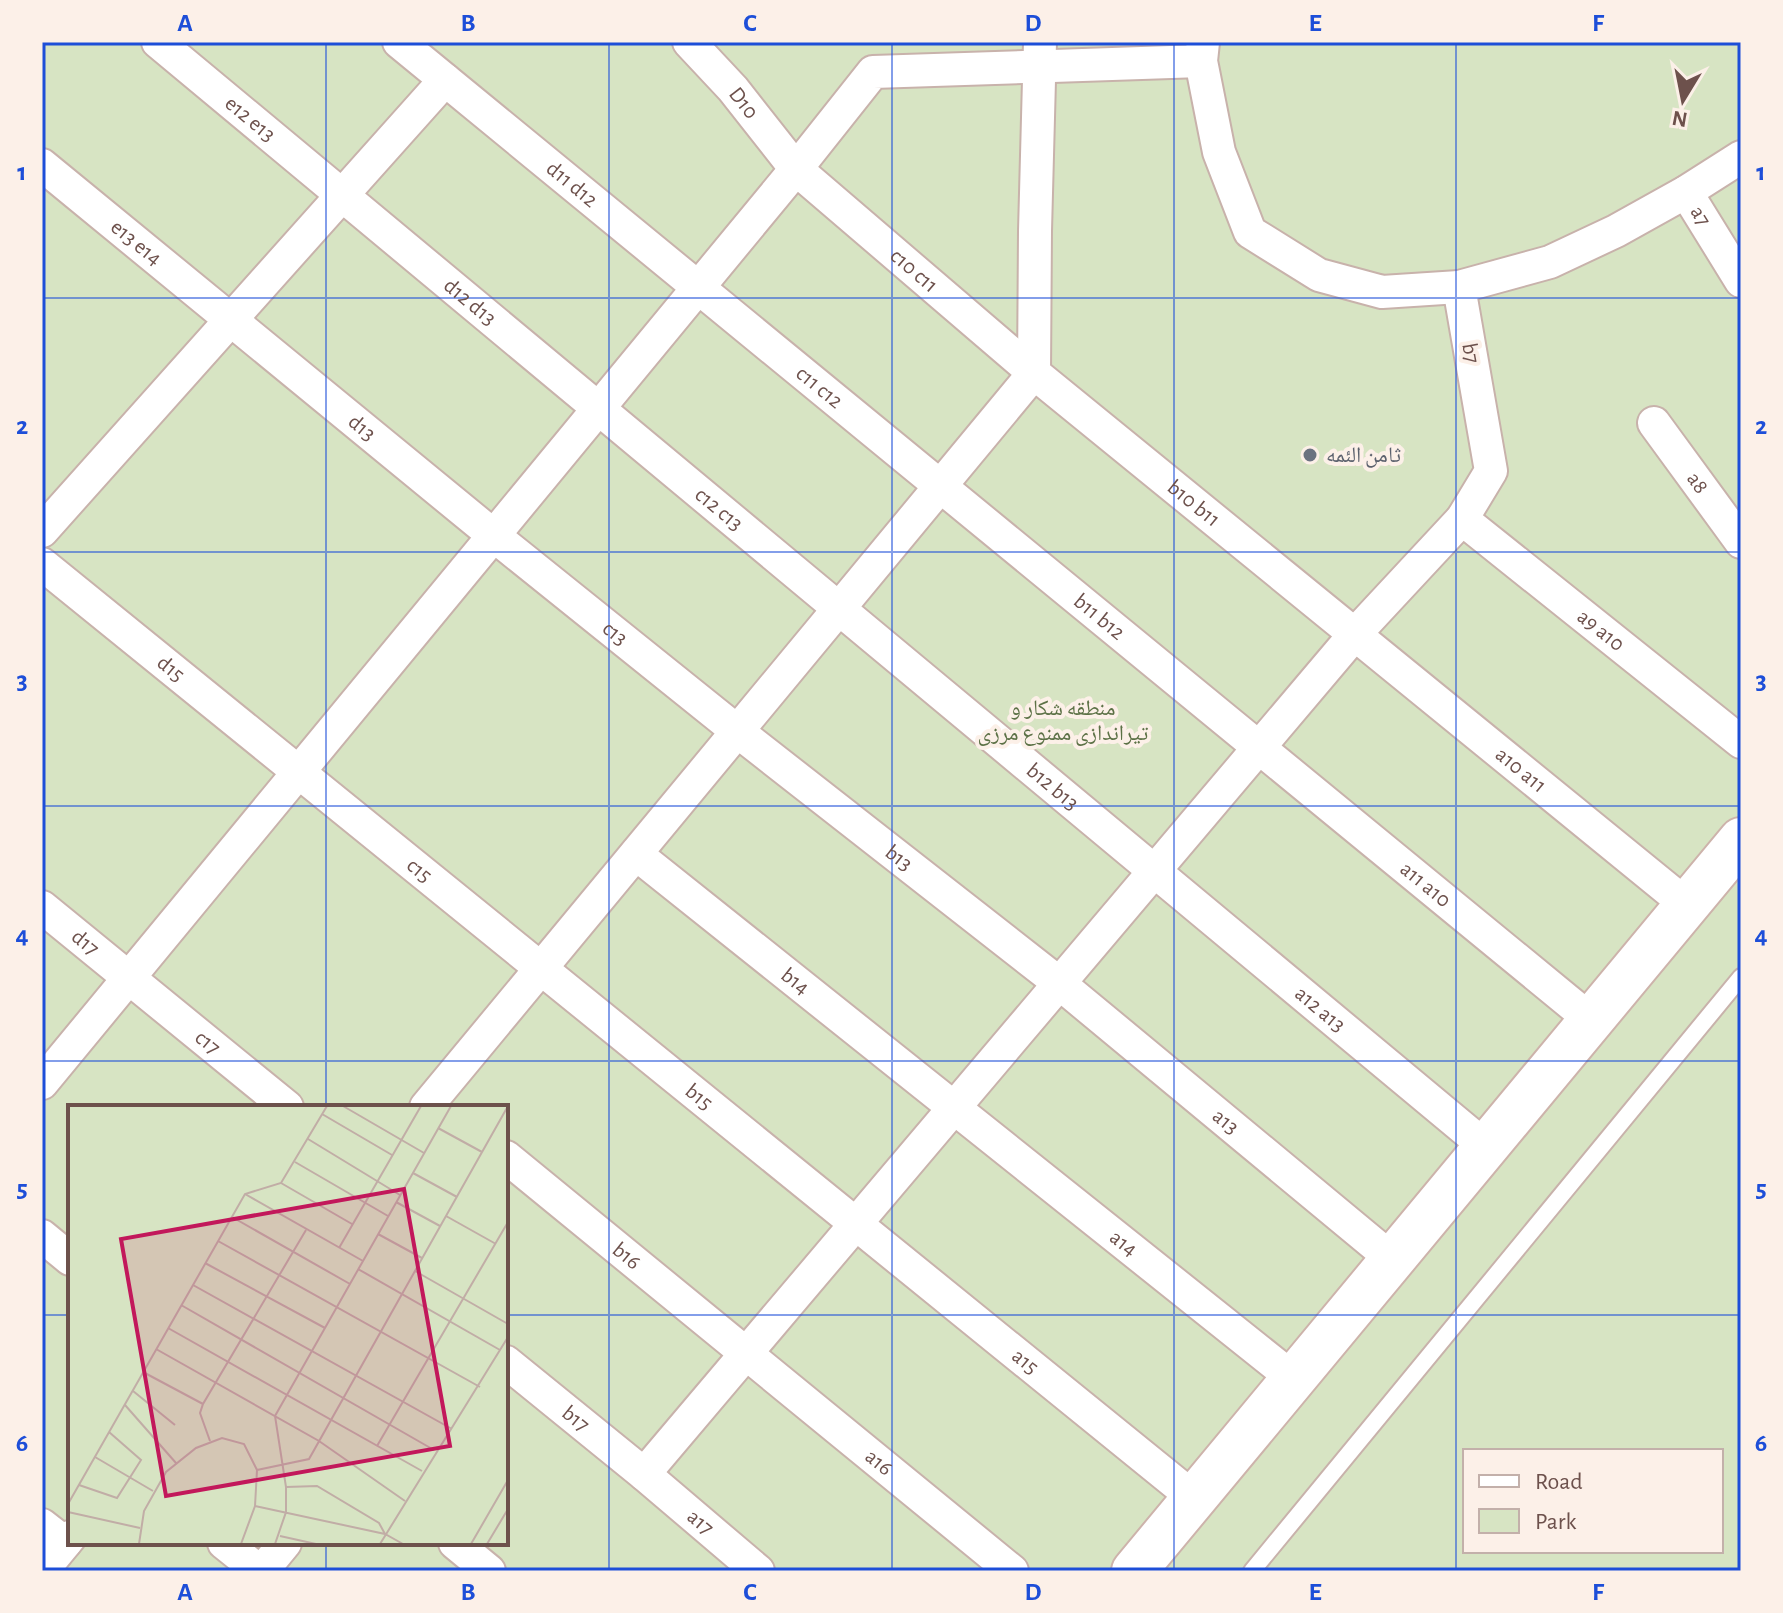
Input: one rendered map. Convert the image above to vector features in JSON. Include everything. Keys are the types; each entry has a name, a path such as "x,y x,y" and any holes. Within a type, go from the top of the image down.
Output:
{"main road":[{"path":"1134,1571 1741,840"}],"street":[{"name":"e12 e13","path":"158,42 342,196"},
{"name":"d11 d12","path":"399,42 698,287"},
{"name":"D10","path":"689,42 733,89 796,169"},
{"path":"42,1083 873,72 1040,54 1202,52 1219,152 1250,232 1319,275 1382,292 1459,287 1550,262 1616,231 1741,157"},
{"path":"435,1104 541,969 1034,373 1040,54"},
{"path":"42,531 445,80"},
{"name":"e13 e14","path":"42,165 230,321"},
{"name":"c10 c11","path":"796,169 1034,373"},
{"name":"a7","path":"1686,192 1741,281"},
{"name":"d12 d13","path":"342,196 598,409"},
{"name":"c11 c12","path":"698,287 940,486"},
{"name":"b7","path":"644,1474 1355,634 1462,519 1491,471 1459,287"},
{"name":"d13","path":"230,321 493,535"},
{"name":"b10 b11","path":"1034,373 1355,634"},
{"name":"c12 c13","path":"598,409 838,610"},
{"name":"a8","path":"1654,423 1741,542"},
{"name":"b11 b12","path":"940,486 1259,748"},
{"name":"a9 a10","path":"1462,519 1741,742"},
{"name":"c13","path":"493,535 737,731"},
{"name":"d15","path":"42,564 298,772"},
{"name":"b12 b13","path":"838,610 1154,872"},
{"name":"a10 a11","path":"1355,634 1687,905"},
{"name":"b13","path":"737,731 1059,983"},
{"name":"a11 a10","path":"1259,748 1591,1020"},
{"name":"c15","path":"298,772 541,969"},
{"name":"b14","path":"636,854 954,1108"},
{"name":"a12 a13","path":"1154,872 1486,1147"},
{"name":"d17","path":"42,907 128,979"},
{"name":"b15","path":"541,969 856,1224"},
{"name":"c17","path":"128,979 285,1105"},
{"name":"a13","path":"1059,983 1392,1259"},
{"name":"a14","path":"954,1108 1294,1379"},
{"name":"b16","path":"508,1159 746,1353"},
{"name":"a15","path":"856,1224 1194,1498"},
{"path":"42,1236 68,1257"},
{"name":"a16","path":"746,1353 1012,1571"},
{"name":"b17","path":"508,1364 644,1474"},
{"name":"a17","path":"644,1474 758,1571"},
{"path":"42,1571 59,1535"},
{"path":"227,1545 260,1571 283,1545"},
{"path":"457,1545 489,1571"}],"lane":[{"path":"1252,1571 1741,977"}],"green space":[{"name":"منطقه شکار و تیراندازی ممنوع مرزی","path":"42,42 1741,42 1741,1571 42,1571"}],"place":[{"name":"ثامن الئمه","path":"1310,455"}]}
